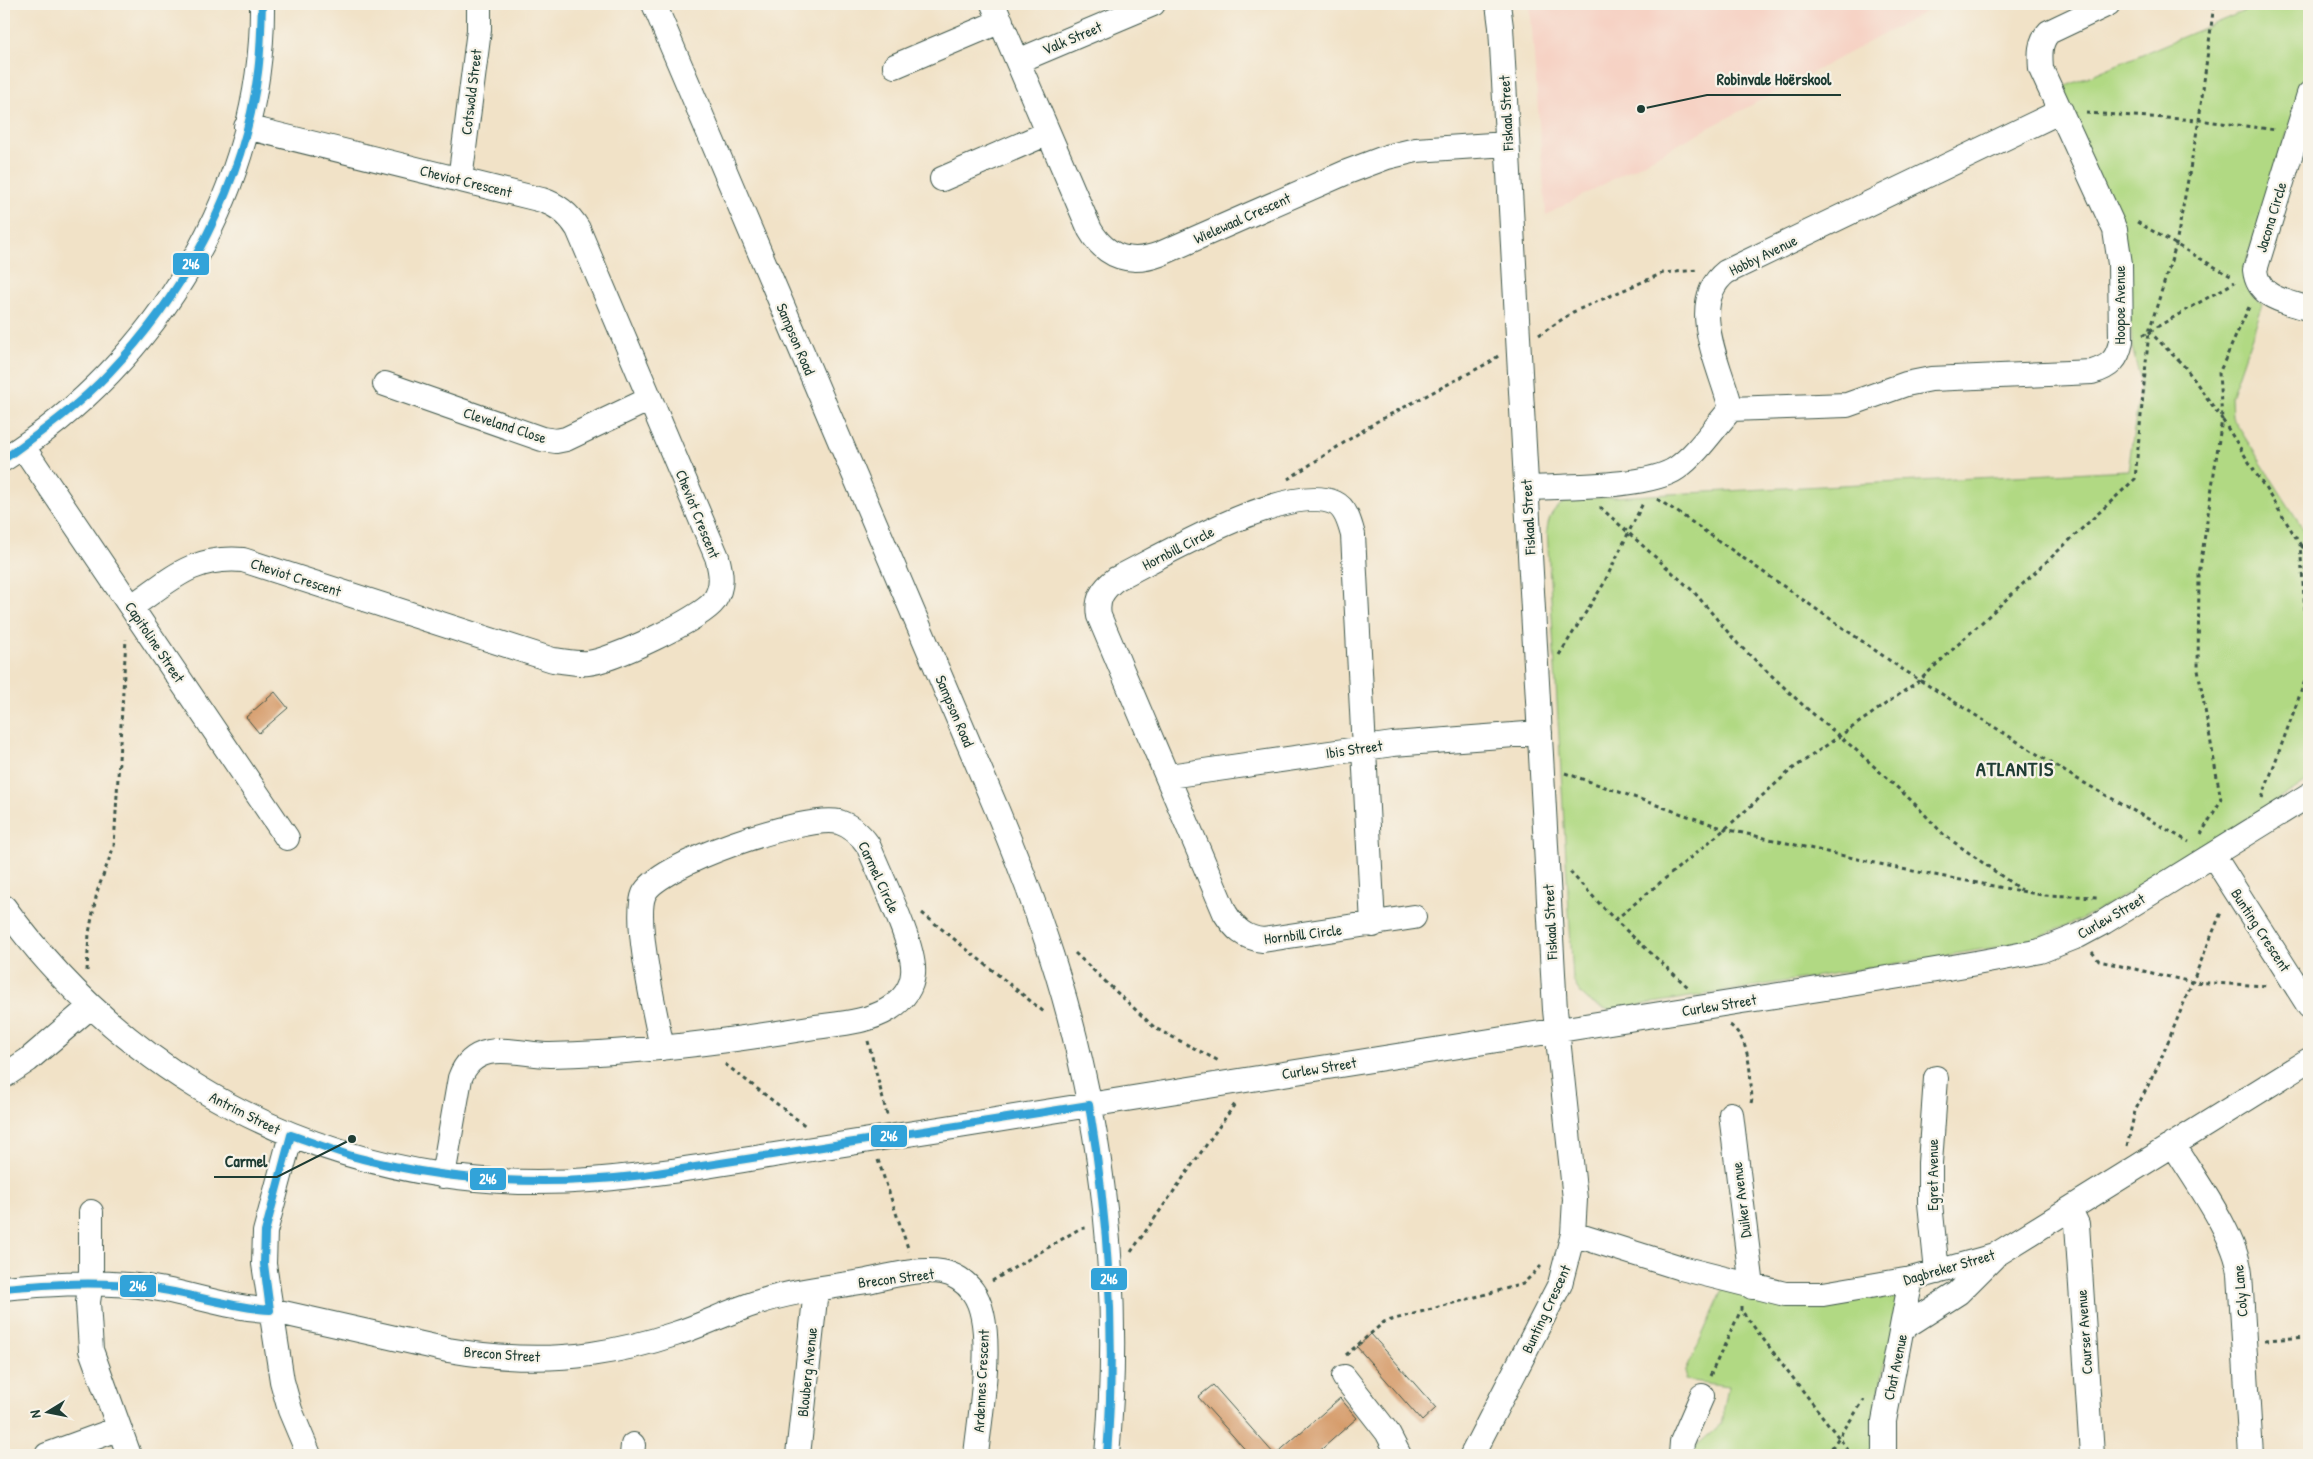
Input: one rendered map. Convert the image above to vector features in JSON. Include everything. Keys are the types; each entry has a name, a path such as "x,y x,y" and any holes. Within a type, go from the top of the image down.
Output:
{"street":[{"path":"13,453 55,424 114,370 164,308 186,275 218,210 235,166 246,127 260,50 262,4"},
{"name":"Cotswold Street","path":"460,180 479,30 479,4"},
{"name":"Sampson Road","path":"654,4 1022,872 1057,973 1075,1038 1097,1149 1106,1225 1112,1341 1107,1455"},
{"name":"Valk Street","path":"1018,61 1153,4"},
{"name":"Fiskaal Street","path":"1498,4 1557,1031"},
{"name":"Hoopoe Avenue","path":"1731,409 1847,405 1906,384 1925,380 2092,372 2101,370 2115,360 2121,341 2119,247 2107,209 2042,69 2040,54 2045,36 2055,27 2108,4"},
{"name":"Wielewaal Crescent","path":"895,66 997,12 1096,240 1113,255 1136,260 1160,254 1347,172 1387,157 1416,150 1507,144"},
{"name":"Jacona Circle","path":"2262,289 2256,277 2256,264 2303,134 2309,94"},
{"name":"Hobby Avenue","path":"1731,409 1713,352 1707,311 1710,291 1716,280 1726,272 2061,111"},
{"name":"Cheviot Crescent","path":"131,607 198,564 210,560 243,560 553,660 587,663 618,654 696,616 708,608 720,587 722,575 717,557 578,229 568,215 552,203 542,200 246,127"},
{"path":"942,179 1048,133"},
{"path":"2262,289 2272,297 2309,308"},
{"name":"Cleveland Close","path":"386,384 542,439 556,441 566,439 650,399"},
{"path":"1526,488 1583,485 1643,488 1676,469 1687,460 1731,409"},
{"name":"Capitoline Street","path":"13,453 131,607 288,838"},
{"name":"Hornbill Circle","path":"1373,925 1363,748 1355,546 1350,522 1336,503 1308,500 1277,503 1241,516 1116,579 1106,587 1100,597 1098,606 1099,616 1225,913 1241,934 1252,939 1263,940 1373,925 1414,917"},
{"name":"Ibis Street","path":"1168,776 1394,744 1540,734"},
{"name":"Curlew Street","path":"1088,1105 1557,1031 2040,951 2078,936 2125,909 2204,850 2260,825 2309,794"},
{"name":"Carmel Circle","path":"443,1176 460,1078 474,1058 492,1051 548,1055 662,1048 707,1044 862,1019 888,1010 902,999 910,988 912,954 868,845 862,837 852,828 838,822 815,822 754,835 673,870 650,884 641,905 641,928 662,1048"},
{"name":"Bunting Crescent","path":"2204,850 2237,893 2309,1006"},
{"name":"Antrim Street","path":"4,907 47,963 84,1001 144,1053 179,1077 252,1118 290,1135 361,1158 443,1176 526,1183 579,1182 644,1175 882,1139 1088,1105"},
{"path":"4,1076 28,1060 84,1001"},
{"name":"Bunting Crescent","path":"1472,1455 1560,1284 1568,1260 1573,1234 1575,1199 1557,1031"},
{"name":"Dagbreker Street","path":"1573,1234 1681,1268 1785,1294 1804,1295 1911,1279 1994,1256 2309,1060"},
{"name":"Egret Avenue","path":"1936,1078 1930,1204 1938,1272"},
{"name":"Duiker Avenue","path":"1731,1114 1752,1287"},
{"path":"290,1135 265,1232 264,1264 282,1381 290,1410 309,1455"},
{"name":"Coly Lane","path":"2173,1144 2228,1235 2236,1254 2240,1274 2251,1455"},
{"name":"Courser Avenue","path":"2070,1210 2077,1224 2092,1455"},
{"path":"91,1212 91,1282 88,1302 91,1350 129,1455"},
{"path":"1903,1328 1958,1293 1994,1256"},
{"name":"Brecon Street","path":"4,1288 91,1282 163,1289 251,1309 270,1310 474,1354 546,1358 591,1354 648,1342 701,1325 755,1303 816,1290 916,1273 943,1272 959,1279 976,1299"},
{"name":"Chat Avenue","path":"1884,1455 1884,1420 1911,1279"},
{"name":"Blouberg Avenue","path":"798,1455 816,1290"},
{"name":"Ardennes Crescent","path":"976,1299 986,1343 976,1455"},
{"path":"1344,1377 1387,1432 1398,1455"},
{"path":"1681,1455 1682,1442 1702,1396"},
{"path":"47,1455 118,1429"}],"path":[{"path":"1615,920 1725,829 1791,770 1920,680 2135,479 2149,331 2176,245 2199,120 2214,4"},
{"path":"2061,111 2199,120 2303,134"},
{"path":"2107,209 2123,214 2238,280 2136,339 2121,341"},
{"path":"1277,503 1283,482 1376,422 1492,361 1518,338 1537,337 1573,312 1663,272 1697,270 1726,272"},
{"path":"1536,668 1552,667 1603,585 1628,534 1643,488 1920,680 2072,776 2204,850 2221,800 2198,670 2200,575 2222,419 2219,373 2253,299 2262,289"},
{"path":"2149,331 2185,367 2222,419 2309,556"},
{"path":"1583,485 1587,495 1694,592 1738,644 1805,707 1913,802 1944,835 2023,891"},
{"path":"2300,544 2309,662"},
{"path":"84,1001 90,933 97,892 114,846 122,733 123,671 127,626 131,607"},
{"path":"2260,825 2258,810 2309,670"},
{"path":"1542,770 1559,771 1725,829 1902,869 2023,891 2042,894 2119,898 2125,909"},
{"path":"1548,867 1563,865 1615,920 1687,984 1703,1007 1737,1030 1747,1054 1752,1099 1747,1115 1731,1114"},
{"path":"2131,1171 2124,1160 2135,1111 2158,1066 2224,904 2237,893"},
{"path":"921,912 1044,1012"},
{"path":"2078,936 2099,961 2192,982 2278,986 2289,974"},
{"path":"862,1019 882,1139 916,1273"},
{"path":"707,1044 707,1051 807,1127 822,1148"},
{"path":"976,1299 1079,1229 1106,1225"},
{"path":"1344,1377 1335,1365 1384,1322 1523,1284 1548,1259"},
{"path":"1702,1396 1742,1304 1752,1287"},
{"path":"1741,1310 1852,1455"},
{"path":"2244,1341 2309,1337"},
{"path":"1827,1455 1869,1393"}],"shaded area":[{"path":"1530,4 1940,4 1546,215"}],"green space":[{"path":"2261,4 2309,4 2309,64 2244,269 2248,290 2263,304 2231,397 2232,417 2309,538 2309,780 2115,901 2071,924 2023,941 1998,947 1610,1010 1587,1000 1573,980 1547,529 1552,513 1563,503 1574,499 2128,470 2141,382 2132,347 2127,252 2059,89"},
{"path":"1723,1289 1890,1293 1897,1301 1898,1307 1871,1426 1873,1455 1691,1455 1695,1447 1721,1424 1728,1386 1685,1380 1686,1371"}],"building":[{"path":"275,692 288,708 259,733 246,717"},
{"path":"1371,1334 1436,1408 1422,1421 1357,1347"},
{"path":"1213,1385 1275,1455 1250,1455 1198,1397"},
{"path":"1340,1398 1357,1418 1315,1455 1275,1455"}],"transit line":[{"name":"246","path":"4,459 72,408 109,373 163,308 186,272 207,234 225,195 240,155 251,114 258,72 262,4"},
{"name":"246","path":"1089,1105 1102,1192 1109,1280 1111,1367 1107,1455"},
{"name":"246","path":"291,1135 363,1159 433,1173 503,1180 574,1181 644,1175 1089,1105"},
{"name":"246","path":"270,1310 264,1264 265,1232 291,1135"},
{"name":"246","path":"4,1288 75,1284 128,1285 270,1310"}],"place":[{"name":"Robinvale Hoërskool","path":"1641,109"},
{"name":"Carmel","path":"352,1139"}],"district":[{"name":"ATLANTIS","path":"2015,768"}]}
